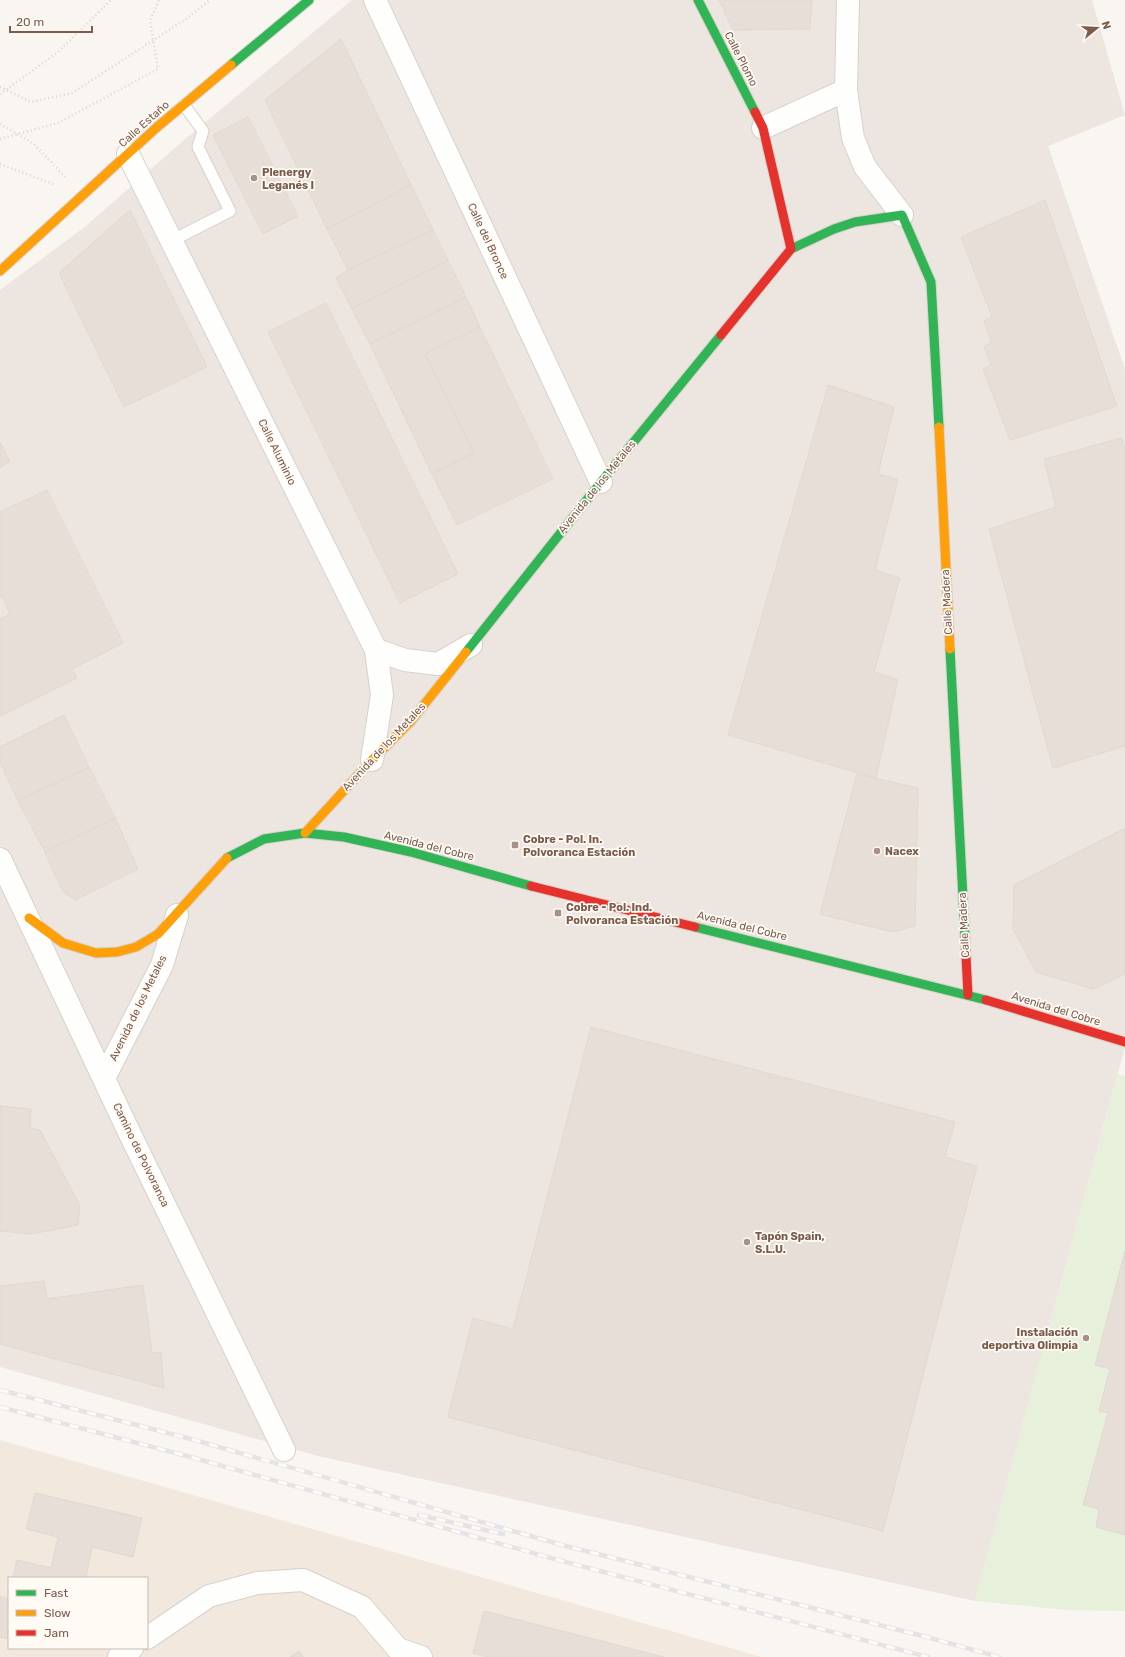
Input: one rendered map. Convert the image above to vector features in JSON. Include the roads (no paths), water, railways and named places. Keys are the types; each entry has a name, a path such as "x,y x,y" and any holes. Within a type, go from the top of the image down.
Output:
{"street":[{"name":"Calle Estaño","path":"0,271 156,128 309,0"},
{"name":"Calle del Bronce","path":"375,0 601,482"},
{"name":"Calle Plomo","path":"698,0 763,128"},
{"path":"848,0 846,90 763,128 791,249 834,229 855,222 902,214"},
{"name":"Calle Madera","path":"846,90 853,138 865,167 902,214 931,282 968,995"},
{"name":"Calle Aluminio","path":"128,154 376,650 382,695 372,760"},
{"name":"Avenida de los Metales","path":"29,918 63,943 96,953 117,952 136,947 158,934 177,915 229,856 264,839 305,833 410,721 601,482 791,249"},
{"path":"376,650 405,660 438,664 471,645"},
{"name":"Avenida del Cobre","path":"305,833 344,838 411,852 537,888 968,995 1125,1042"},
{"name":"Camino de Polvoranca","path":"0,859 284,1450"},
{"name":"Avenida de los Metales","path":"104,1078 162,965 177,915"},
{"path":"148,1637 210,1596 257,1583 303,1580 362,1608 400,1653 420,1657"},
{"path":"119,1657 131,1649"}],"lane":[{"path":"171,241 230,212 198,148 204,131 184,105"}],"railway":[{"path":"0,1390 191,1439 562,1545 923,1636 999,1657"},
{"path":"0,1407 187,1456 558,1560 928,1657"},
{"path":"419,1515 503,1534"}],"place":[{"name":"Plenergy Leganés I","path":"254,178"},
{"name":"Cobre - Pol. In. Polvoranca Estación","path":"515,845"},
{"name":"Nacex","path":"877,851"},
{"name":"Cobre - Pol. Ind. Polvoranca Estación","path":"558,913"},
{"name":"Tapón Spain, S.L.U.","path":"747,1242"},
{"name":"Instalación deportiva Olimpia","path":"1086,1338"}]}
